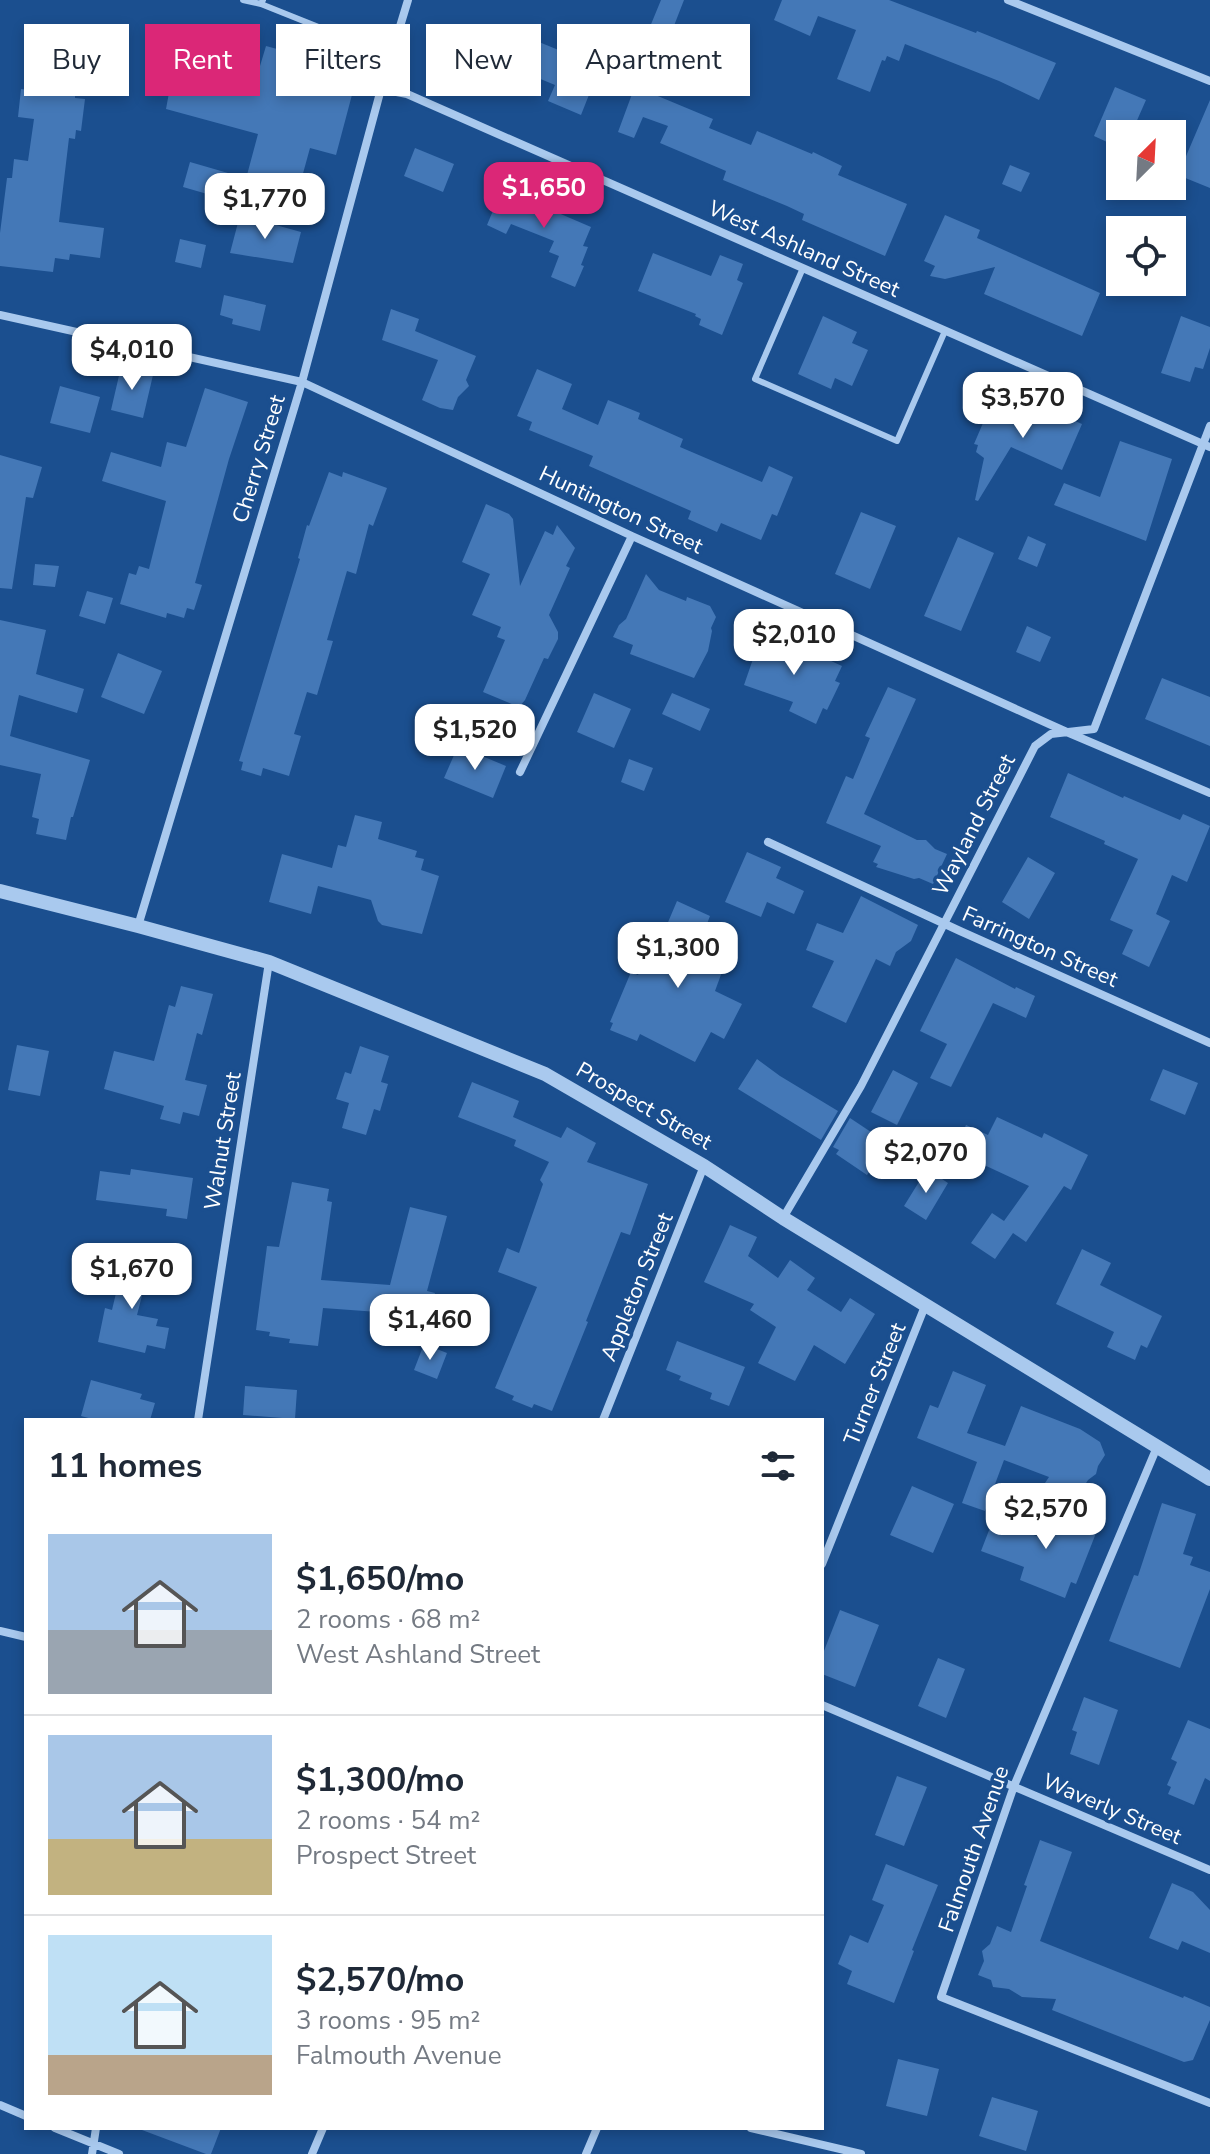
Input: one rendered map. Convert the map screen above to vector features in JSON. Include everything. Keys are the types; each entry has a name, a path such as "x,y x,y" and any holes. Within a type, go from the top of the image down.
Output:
{"street":[{"name":"Cherry Street","path":"401,24 408,0"},
{"path":"1008,0 1210,81"},
{"name":"West Ashland Street","path":"410,95 1207,446"},
{"name":"Cherry Street","path":"138,926 302,382 379,96"},
{"name":"Huntington Street","path":"0,315 302,382 632,536 1069,733 1210,793"},
{"name":"Wayland Street","path":"783,1218 861,1086 1035,746 1051,734 1094,729 1207,446 1210,426"},
{"path":"520,772 632,536"},
{"name":"Farrington Street","path":"768,842 1210,1043"},
{"name":"Prospect Street","path":"0,891 269,962 545,1074 704,1166 925,1306 1210,1479"},
{"name":"Walnut Street","path":"198,1418 269,962"},
{"name":"Appleton Street","path":"604,1418 704,1166"},
{"name":"Turner Street","path":"824,1559 925,1306"},
{"name":"Falmouth Avenue","path":"1157,1447 1014,1786 941,1997 1210,2103"},
{"path":"0,1631 24,1637"},
{"name":"Waverly Street","path":"824,1706 1210,1870"},
{"path":"0,2105 24,2115"},
{"path":"59,2130 93,2149 119,2154"},
{"path":"312,2154 322,2130"},
{"path":"586,2154 596,2130"},
{"path":"759,2130 861,2154"}],"lane":[{"path":"243,0 262,2 314,24"},
{"path":"803,268 755,379 897,441 945,331"}],"building":[{"path":"661,0 684,0 675,24 651,24"},
{"path":"782,0 889,0 1056,63 1039,100 905,44 899,61 887,56 885,61 882,60 870,92 837,79 856,30 818,16 810,36 774,20"},
{"path":"541,43 557,49 557,96 589,96 581,115 548,101 555,85 541,79"},
{"path":"266,46 276,49 276,96 352,96 336,155 310,148 299,188 247,175 258,134 166,109 168,96 260,96 260,66"},
{"path":"1115,87 1146,100 1137,120 1106,120 1106,142 1094,136"},
{"path":"21,89 24,89 24,96 75,96 85,99 81,131 76,130 75,139 69,138 59,222 104,228 100,258 70,254 69,260 55,258 53,272 0,266 0,233 7,178 12,178 14,159 28,161 34,119 18,117"},
{"path":"631,96 658,96 713,119 709,128 751,145 757,131 813,152 842,166 838,175 907,204 885,256 802,220 804,214 723,180 726,171 660,143 668,126 643,117 634,138 618,132"},
{"path":"1210,100 1210,188 1186,178 1186,156"},
{"path":"415,148 454,164 443,192 404,176"},
{"path":"190,162 228,173 221,198 183,187"},
{"path":"1010,165 1030,173 1021,192 1002,184"},
{"path":"505,182 530,192 528,198 542,206 591,227 583,246 588,247 581,265 584,266 575,287 551,277 559,256 549,252 554,241 511,224 506,234 487,225"},
{"path":"240,215 301,232 293,263 230,253"},
{"path":"945,215 980,230 977,238 1100,293 1082,336 984,294 995,267 945,279 930,276 935,266 924,261"},
{"path":"180,239 206,245 201,268 175,262"},
{"path":"653,253 711,276 720,255 743,264 737,280 743,283 722,335 699,325 701,319 696,314 638,291"},
{"path":"224,295 266,305 260,331 232,324 233,319 220,315"},
{"path":"391,309 419,319 415,331 476,356 466,380 469,386 458,397 453,410 422,400 438,360 382,340"},
{"path":"823,316 857,332 852,343 868,350 852,386 835,378 831,389 798,374"},
{"path":"1181,316 1210,327 1210,348 1203,369 1195,367 1190,382 1161,373"},
{"path":"121,367 153,375 143,418 111,410"},
{"path":"537,369 572,384 562,409 598,425 608,400 640,413 638,419 683,439 680,447 762,482 769,466 793,477 777,516 772,514 761,540 721,523 717,532 688,519 691,511 589,466 593,456 529,430 532,422 517,416"},
{"path":"60,386 100,397 90,433 50,423"},
{"path":"205,388 248,402 195,583 202,585 194,610 187,608 184,618 167,613 166,618 120,604 129,573 136,575 139,566 149,569 166,501 102,481 111,452 161,467 167,442 186,447"},
{"path":"992,402 1038,424 1045,408 1082,424 1062,470 1011,447 978,501 975,500 984,458 976,452 978,445 974,444"},
{"path":"1120,441 1172,459 1146,541 1054,505 1064,483 1100,497"},
{"path":"0,455 42,467 33,498 26,497 12,589 0,588"},
{"path":"329,472 342,477 343,472 387,488 373,526 369,524 356,574 347,571 327,640 333,641 317,695 307,692 294,734 301,736 289,776 263,768 261,776 241,770 243,762 239,761 300,559 307,525"},
{"path":"486,504 509,514 513,519 520,586 545,531 553,535 557,525 575,548 566,566 570,568 549,615 558,632 558,639 548,659 544,658 519,707 483,692 505,640 497,637 501,627 472,615 490,574 462,562"},
{"path":"861,512 896,526 870,589 835,574"},
{"path":"1028,536 1046,544 1037,567 1018,559"},
{"path":"958,537 994,553 961,631 924,616"},
{"path":"35,564 59,566 55,587 33,585"},
{"path":"646,574 659,590 686,601 687,597 710,606 716,617 708,651 694,678 630,654 633,645 613,637 626,619"},
{"path":"87,591 113,598 105,624 79,616"},
{"path":"0,620 46,630 36,674 84,689 77,713 19,695 10,736 90,760 66,840 36,834 39,819 32,817 41,774 0,765"},
{"path":"1027,626 1051,637 1040,662 1016,652"},
{"path":"762,633 842,666 835,681 840,683 827,710 823,708 816,724 789,711 793,702 744,685"},
{"path":"118,653 162,671 144,714 101,697"},
{"path":"1162,678 1210,697 1210,746 1145,719"},
{"path":"888,687 916,699 864,814 917,840 926,840 935,849 947,854 933,884 876,867 878,864 873,862 881,846 826,823 846,776 853,779 870,738 865,736"},
{"path":"594,693 631,709 614,748 577,732"},
{"path":"672,693 710,709 700,731 662,714"},
{"path":"458,746 506,766 493,798 444,778"},
{"path":"629,759 653,768 644,791 621,782"},
{"path":"1068,773 1180,820 1183,814 1210,826 1187,882 1172,875 1156,914 1170,921 1149,967 1122,954 1133,930 1110,920 1138,859 1050,817"},
{"path":"355,815 382,822 378,839 417,851 415,857 424,859 421,870 439,876 422,934 382,925 371,900 318,886 311,914 269,902 282,854 332,868 338,845 346,847"},
{"path":"747,852 781,867 776,878 804,891 794,914 767,902 761,917 725,902"},
{"path":"1028,857 1055,873 1029,919 1002,902"},
{"path":"861,896 918,925 911,941 896,952 890,966 876,959 846,1023 812,1007 834,961 806,950 817,923 843,933"},
{"path":"677,901 710,916 701,939 730,950 715,991 742,1004 724,1039 711,1032 695,1062 640,1034 637,1041 610,1030 613,1023 610,1022 631,972 638,975 646,957 652,960"},
{"path":"956,958 1035,996 1026,1018 993,1003 951,1087 930,1078 947,1044 920,1031"},
{"path":"181,986 213,994 202,1035 197,1033 185,1080 207,1085 199,1116 183,1112 180,1124 160,1119 164,1106 104,1089 114,1051 154,1061 169,1005 175,1007"},
{"path":"17,1045 49,1051 40,1096 8,1090"},
{"path":"360,1046 389,1056 381,1082 388,1084 380,1111 374,1109 366,1135 342,1128 349,1103 336,1099 345,1072 351,1074"},
{"path":"757,1059 838,1111 821,1140 738,1089"},
{"path":"1163,1069 1198,1083 1185,1115 1150,1100"},
{"path":"893,1070 918,1083 897,1125 871,1112"},
{"path":"472,1082 519,1101 513,1117 561,1138 567,1127 596,1143 587,1162 648,1184 630,1235 621,1232 552,1411 534,1404 532,1408 512,1400 514,1396 495,1388 537,1287 498,1272 507,1248 519,1253 543,1184 540,1180 549,1162 514,1146 516,1140 458,1117"},
{"path":"997,1117 1042,1138 1044,1133 1088,1155 1071,1190 1064,1186 1026,1242 1013,1233 995,1259 971,1243 992,1213 1004,1221 1029,1186 954,1151 966,1125 988,1135"},
{"path":"850,1118 889,1144 867,1175 836,1154 839,1150 833,1147"},
{"path":"131,1169 193,1178 187,1219 166,1216 167,1209 96,1200 100,1171 130,1175"},
{"path":"927,1169 948,1183 926,1220 904,1206"},
{"path":"292,1182 329,1189 327,1201 332,1202 321,1280 390,1285 410,1207 447,1216 427,1291 435,1293 428,1319 379,1306 378,1312 323,1308 318,1346 289,1343 290,1339 269,1336 270,1332 256,1330 267,1246 279,1247"},
{"path":"730,1225 757,1237 748,1256 778,1278 790,1260 815,1278 807,1290 841,1312 850,1298 875,1314 845,1364 814,1345 795,1381 758,1363 776,1327 750,1310 754,1304 704,1282"},
{"path":"1082,1249 1111,1263 1100,1285 1162,1316 1147,1348 1141,1345 1135,1360 1107,1347 1114,1332 1056,1304"},
{"path":"126,1251 152,1257 137,1315 158,1319 156,1326 169,1328 165,1349 147,1345 145,1353 98,1342 105,1308 112,1310"},
{"path":"677,1341 745,1367 729,1406 710,1399 712,1393 679,1380 681,1376 666,1370"},
{"path":"424,1344 447,1353 437,1379 414,1370"},
{"path":"953,1371 986,1385 967,1433 1005,1446 1021,1406 1080,1429 1100,1442 1105,1455 1096,1474 1088,1480 1074,1502 1045,1483 1049,1477 1004,1460 985,1511 962,1503 977,1462 917,1438 930,1405 938,1408"},
{"path":"91,1380 142,1394 140,1399 155,1403 151,1418 81,1416"},
{"path":"245,1386 297,1390 295,1418 243,1415"},
{"path":"912,1486 954,1504 933,1553 890,1535"},
{"path":"1162,1503 1196,1514 1183,1554 1193,1557 1190,1565 1210,1572 1210,1589 1180,1668 1109,1641 1134,1575 1138,1576"},
{"path":"1060,1507 1097,1522 1095,1526 1098,1528 1076,1584 1071,1582 1065,1598 1020,1580 1024,1567 981,1551 993,1520 1047,1540"},
{"path":"840,1610 879,1625 855,1687 824,1675 824,1651"},
{"path":"938,1658 965,1669 946,1718 918,1706"},
{"path":"1084,1697 1118,1710 1099,1765 1070,1754 1077,1732 1072,1730"},
{"path":"1188,1720 1210,1729 1210,1781 1205,1778 1194,1805 1168,1794 1171,1787 1167,1785 1177,1762 1171,1759"},
{"path":"897,1776 927,1787 904,1846 875,1835"},
{"path":"1040,1840 1072,1852 1040,1941 1210,2007 1210,2020 1193,2060 1184,2062 1052,2010 1056,1999 1022,1997 1009,1989 993,1987 991,1980 978,1975 984,1961 982,1951 990,1944 997,1926 1011,1932"},
{"path":"886,1864 938,1885 894,2003 847,1984 852,1971 838,1964 850,1935 868,1943 884,1905 872,1900"},
{"path":"1172,1883 1193,1892 1210,1910 1210,1953 1182,1941 1178,1950 1149,1938"},
{"path":"898,2059 939,2069 927,2116 886,2106"},
{"path":"992,2097 1038,2111 1026,2151 979,2136"},
{"path":"142,2130 220,2130 211,2154"}]}
